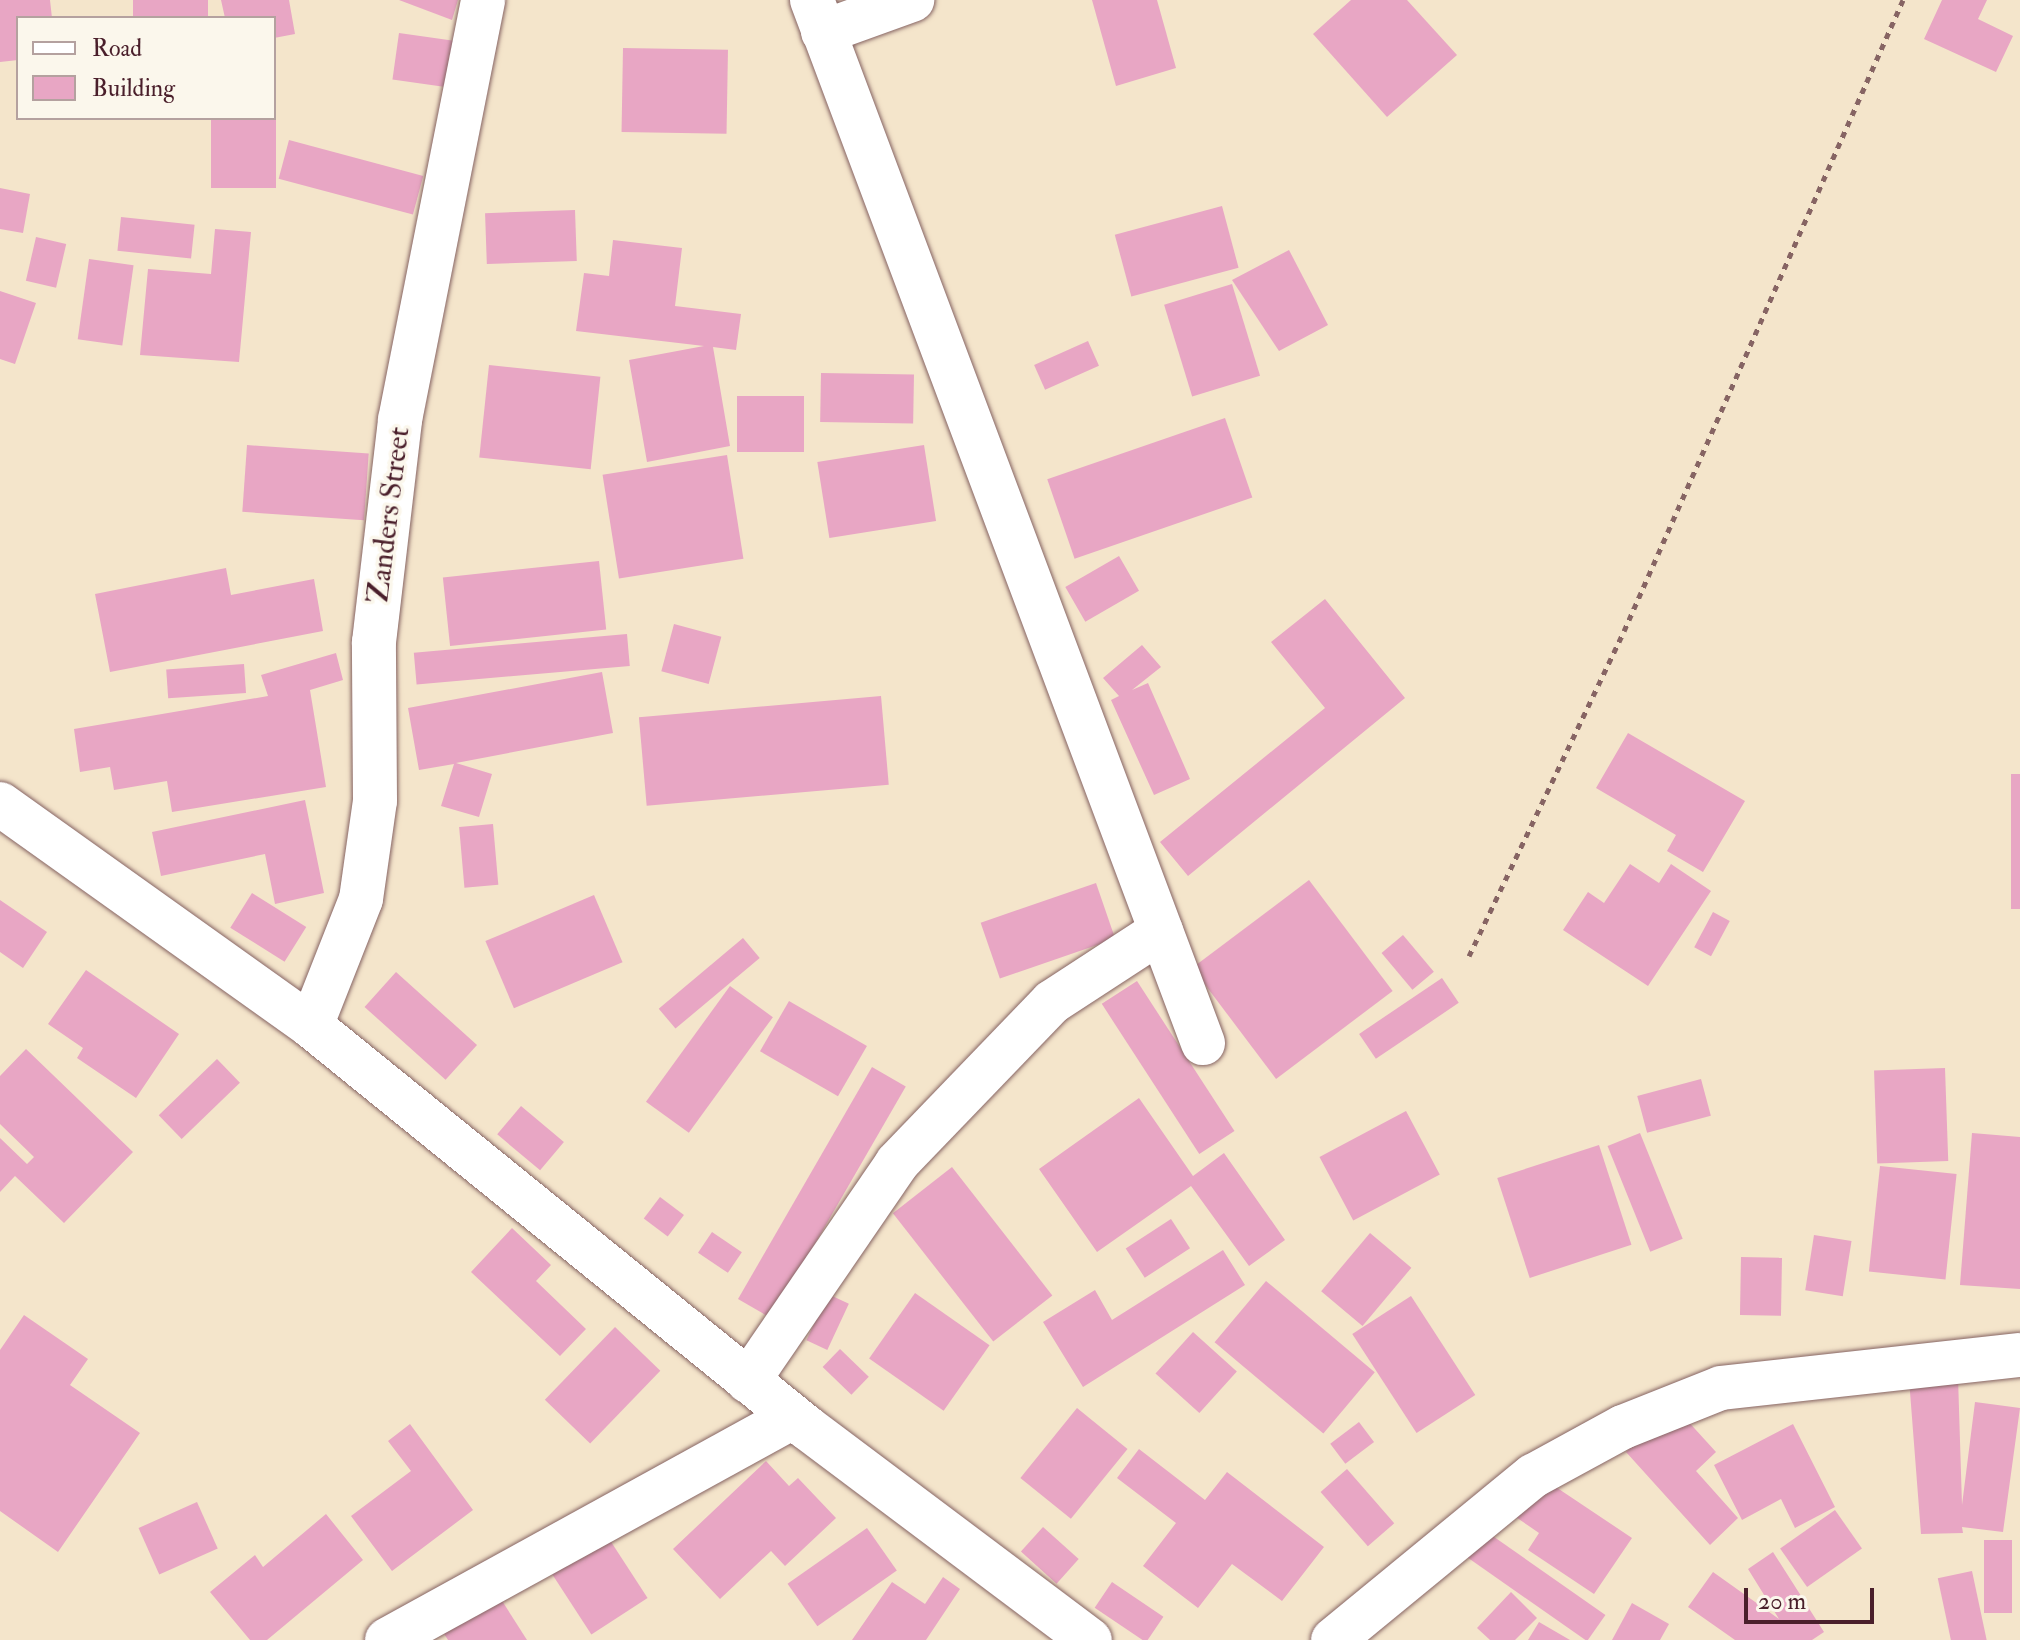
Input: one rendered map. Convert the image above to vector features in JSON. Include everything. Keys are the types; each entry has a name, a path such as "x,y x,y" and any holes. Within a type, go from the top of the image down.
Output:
{"street":[{"name":"Zanders Street","path":"311,1026 361,899 375,801 374,642 400,420 483,0"},
{"path":"912,0 817,16 1203,1043"},
{"path":"0,804 311,1026 793,1417 1090,1640"},
{"path":"748,1381 897,1163 1052,1002 1161,931"},
{"path":"1333,1640 1533,1476 1623,1427 1721,1388 2020,1355"},
{"path":"387,1640 793,1417"}],"path":[{"path":"1469,956 1630,617 1903,0"}],"building":[{"path":"0,0 50,0 52,16 16,16 16,60 0,62"},
{"path":"133,0 208,0 208,16 133,16"},
{"path":"221,0 289,0 295,34 276,38 276,16 225,16"},
{"path":"399,0 458,0 452,20"},
{"path":"1092,0 1157,0 1176,68 1116,86"},
{"path":"1351,0 1407,0 1457,55 1387,117 1313,34"},
{"path":"1942,0 1987,0 1978,19 2013,36 1996,72 1924,39"},
{"path":"399,33 455,41 449,87 392,80"},
{"path":"623,48 728,50 727,134 622,132"},
{"path":"211,120 276,120 276,188 211,188"},
{"path":"289,140 423,176 413,215 279,179"},
{"path":"0,188 30,194 23,233 0,229"},
{"path":"1222,206 1239,268 1131,297 1115,235"},
{"path":"575,210 577,261 487,264 485,213"},
{"path":"121,217 195,225 191,259 117,251"},
{"path":"215,229 251,232 239,362 140,355 148,269 211,274"},
{"path":"36,237 66,244 56,288 26,281"},
{"path":"613,240 682,248 675,306 741,314 736,350 713,347 730,446 647,462 629,360 704,346 576,331 584,273 609,276"},
{"path":"1289,250 1328,325 1279,351 1232,280"},
{"path":"89,259 134,265 122,345 78,339"},
{"path":"1232,284 1260,376 1192,397 1164,305"},
{"path":"0,291 36,303 15,364 0,359"},
{"path":"1088,341 1099,366 1045,390 1034,365"},
{"path":"489,365 600,377 591,469 479,457"},
{"path":"821,373 914,375 913,424 820,422"},
{"path":"737,396 804,396 804,452 737,452"},
{"path":"1225,418 1252,497 1075,559 1047,479"},
{"path":"247,445 369,454 364,520 242,512"},
{"path":"924,445 936,521 829,538 817,462"},
{"path":"727,455 743,559 619,578 603,475"},
{"path":"1119,556 1139,591 1085,622 1065,587"},
{"path":"599,561 606,630 450,646 443,577"},
{"path":"226,568 231,595 314,579 323,631 110,672 95,594"},
{"path":"1325,599 1405,698 1188,876 1160,842 1325,708 1271,642"},
{"path":"674,624 721,637 709,684 661,671"},
{"path":"627,634 630,666 417,685 414,653"},
{"path":"1142,645 1161,667 1132,690 1148,683 1190,779 1154,795 1111,700 1119,696 1103,678"},
{"path":"336,653 343,680 310,690 326,787 172,812 167,781 114,790 110,767 80,772 74,729 268,696 261,675"},
{"path":"244,664 246,693 168,698 166,669"},
{"path":"602,672 613,733 456,763 492,774 479,817 441,806 454,764 419,770 408,708"},
{"path":"881,696 889,785 647,806 639,717"},
{"path":"1628,733 1745,801 1703,872 1667,851 1676,835 1596,788"},
{"path":"2011,774 2020,774 2020,909 2011,909"},
{"path":"305,800 324,893 275,904 265,854 161,876 152,832"},
{"path":"493,824 498,885 464,888 459,827"},
{"path":"1630,864 1659,883 1671,864 1711,891 1648,986 1563,930 1588,892 1604,903"},
{"path":"1309,880 1393,991 1276,1079 1192,968"},
{"path":"1096,883 1115,939 1000,979 981,923"},
{"path":"252,893 306,927 285,962 230,928"},
{"path":"594,895 623,962 514,1008 485,941"},
{"path":"0,900 47,932 23,968 0,952"},
{"path":"1713,912 1730,921 1711,956 1694,947"},
{"path":"1403,935 1434,972 1412,990 1382,953"},
{"path":"743,938 760,958 675,1029 659,1009"},
{"path":"86,970 179,1034 136,1098 77,1058 83,1048 48,1024"},
{"path":"396,972 477,1045 446,1080 365,1007"},
{"path":"1442,978 1459,1003 1376,1059 1359,1034"},
{"path":"1137,981 1234,1131 1199,1154 1102,1004"},
{"path":"730,986 773,1017 689,1133 646,1102"},
{"path":"789,1001 867,1046 838,1096 760,1051"},
{"path":"26,1049 133,1152 64,1223 15,1176 0,1192 0,1138 27,1164 34,1157 0,1124 0,1076"},
{"path":"217,1059 240,1083 182,1139 159,1115"},
{"path":"872,1067 906,1086 772,1319 738,1299"},
{"path":"1945,1068 1948,1161 1877,1163 1874,1070"},
{"path":"1701,1079 1711,1116 1647,1133 1637,1096"},
{"path":"1139,1098 1193,1176 1224,1153 1285,1240 1249,1266 1191,1186 1097,1252 1039,1169"},
{"path":"521,1106 564,1142 540,1170 497,1134"},
{"path":"1406,1111 1440,1175 1353,1221 1319,1157"},
{"path":"1640,1133 1683,1239 1650,1252 1608,1146"},
{"path":"1972,1133 2020,1137 2020,1289 1960,1285"},
{"path":"1599,1145 1631,1245 1530,1278 1497,1178"},
{"path":"1880,1166 1957,1174 1945,1279 1869,1271"},
{"path":"952,1167 1052,1295 993,1342 893,1213"},
{"path":"660,1197 684,1215 668,1237 644,1219"},
{"path":"1171,1219 1190,1248 1145,1278 1126,1248"},
{"path":"512,1228 551,1265 536,1281 586,1329 560,1356 471,1272"},
{"path":"712,1232 742,1252 728,1273 698,1253"},
{"path":"1370,1233 1411,1268 1363,1326 1321,1291"},
{"path":"1814,1235 1852,1241 1843,1296 1805,1290"},
{"path":"1223,1250 1245,1285 1083,1387 1043,1322 1095,1290 1112,1320"},
{"path":"1741,1257 1782,1258 1781,1316 1740,1315"},
{"path":"1266,1281 1375,1372 1323,1434 1215,1342"},
{"path":"915,1293 990,1345 944,1411 869,1359"},
{"path":"828,1294 849,1304 827,1350 806,1340"},
{"path":"1411,1296 1475,1395 1417,1433 1352,1334"},
{"path":"24,1315 88,1359 70,1385 140,1433 58,1552 0,1511 0,1350"},
{"path":"615,1327 660,1371 590,1443 545,1400"},
{"path":"1193,1332 1237,1371 1199,1413 1156,1374"},
{"path":"840,1349 869,1377 851,1395 823,1367"},
{"path":"1958,1377 1962,1505 1975,1402 2020,1408 2003,1532 1962,1527 1963,1533 1921,1534 1909,1379"},
{"path":"1675,1407 1716,1452 1696,1471 1738,1518 1710,1545 1626,1452"},
{"path":"1077,1408 1128,1449 1071,1519 1020,1478"},
{"path":"1359,1422 1374,1442 1345,1464 1330,1444"},
{"path":"410,1424 473,1510 392,1571 351,1516 411,1471 388,1441"},
{"path":"1793,1424 1835,1507 1795,1528 1781,1499 1742,1520 1714,1465"},
{"path":"1139,1449 1205,1500 1227,1472 1324,1547 1282,1601 1232,1564 1198,1608 1143,1566 1176,1523 1117,1478"},
{"path":"766,1461 789,1486 798,1478 836,1518 785,1566 771,1551 720,1599 673,1549"},
{"path":"1523,1465 1632,1538 1594,1594 1528,1550 1539,1533 1497,1504"},
{"path":"1347,1469 1394,1523 1368,1546 1321,1492"},
{"path":"197,1502 218,1549 159,1575 139,1528"},
{"path":"1835,1510 1862,1549 1807,1587 1780,1548"},
{"path":"326,1514 363,1560 267,1640 250,1640 210,1592 255,1555 263,1567"},
{"path":"1467,1518 1605,1615 1585,1640 1449,1544"},
{"path":"1043,1527 1079,1559 1057,1584 1021,1552"},
{"path":"867,1528 897,1571 817,1626 788,1584"},
{"path":"604,1531 648,1598 591,1635 548,1567"},
{"path":"1984,1540 2012,1540 2012,1613 1984,1613"},
{"path":"1773,1552 1824,1632 1812,1640 1735,1640 1688,1607 1713,1572 1779,1619 1748,1569"},
{"path":"1972,1571 1987,1640 1951,1640 1938,1578"},
{"path":"943,1577 960,1589 926,1640 852,1640 892,1582 925,1604"},
{"path":"1112,1582 1163,1617 1148,1640 1143,1640 1095,1608"},
{"path":"1511,1592 1537,1618 1515,1640 1490,1640 1477,1628"},
{"path":"497,1593 527,1640 448,1640 441,1629"},
{"path":"1632,1603 1669,1624 1660,1640 1612,1640"},
{"path":"1539,1622 1570,1640 1528,1640"}]}
